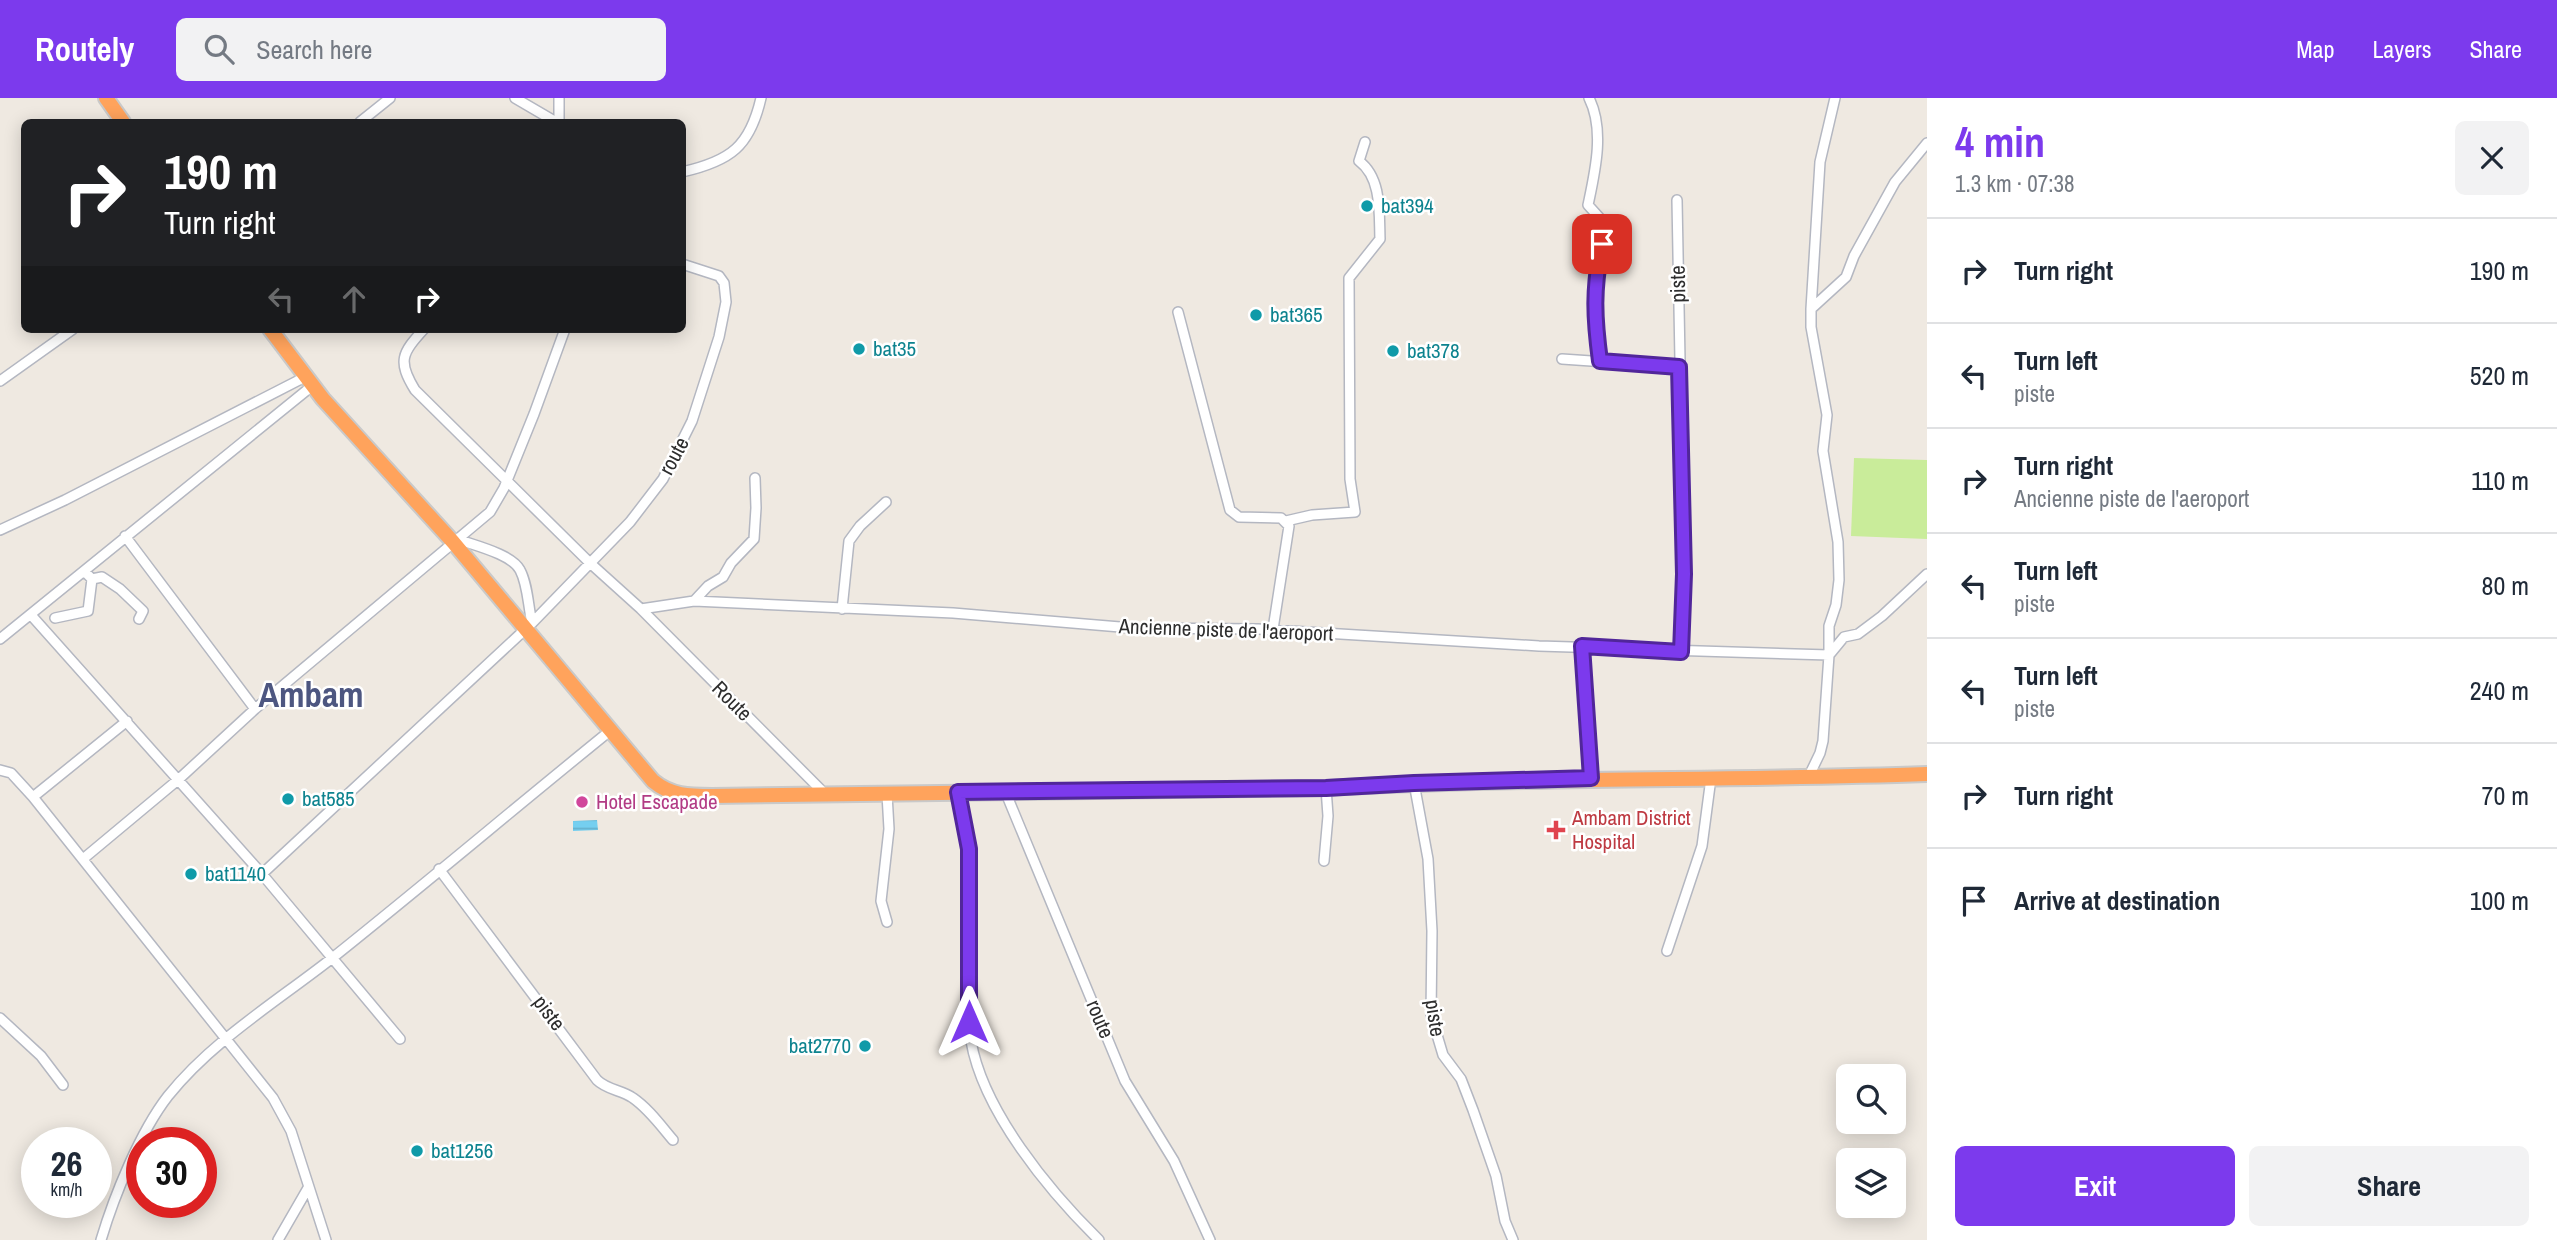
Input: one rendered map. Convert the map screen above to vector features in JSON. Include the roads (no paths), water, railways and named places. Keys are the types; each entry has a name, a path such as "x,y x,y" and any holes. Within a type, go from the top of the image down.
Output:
{"highway":[{"path":"106,98 121,119"},
{"path":"273,333 308,382 455,540 528,626 653,781 674,794 712,796 1005,790 1326,788 1591,778 1808,778 1927,774"}],"street":[{"path":"364,119 390,98"},
{"path":"515,98 552,119"},
{"path":"557,119 559,98"},
{"path":"686,171 718,160 740,145 752,131 761,98"},
{"path":"1589,98 1595,110 1597,164 1588,205 1605,225 1595,283 1595,323 1600,361"},
{"path":"1808,778 1820,754 1823,741 1829,626 1836,605 1839,580 1838,542 1824,451 1828,415 1811,327 1820,162 1835,98"},
{"path":"1178,312 1230,510 1239,517 1275,517 1286,521 1312,515 1355,512 1350,479 1349,278 1380,239 1378,197 1368,168 1359,161 1365,142"},
{"path":"1811,309 1846,277 1854,256 1895,182 1927,143"},
{"name":"piste","path":"1677,200 1684,574 1681,652"},
{"name":"route","path":"262,874 528,626 647,501 672,464 692,421 719,337 726,302 724,283 713,272 686,265"},
{"path":"0,381 67,333"},
{"path":"421,333 405,353 404,366 415,390 590,563 641,609"},
{"path":"83,859 178,779 255,709 490,512 508,479 548,381 564,333"},
{"path":"1562,359 1679,367"},
{"path":"0,530 308,382"},
{"path":"0,639 308,382"},
{"path":"694,601 708,586 723,577 731,563 754,539 755,478"},
{"path":"842,609 849,541 860,526 887,502"},
{"path":"1273,629 1289,526 1286,521"},
{"path":"125,536 255,709"},
{"path":"455,540 515,562 526,588 528,626"},
{"path":"84,571 92,579"},
{"path":"1829,655 1844,637 1858,634 1882,616 1927,574"},
{"path":"92,579 102,577 120,589 143,611 139,619"},
{"path":"55,618 88,611 92,579"},
{"name":"Ancienne piste de l'aeroport","path":"641,609 694,601 953,613 1132,628 1273,629 1539,646 1829,655"},
{"name":"Route","path":"641,609 824,793"},
{"path":"31,615 262,874 400,1039"},
{"path":"1582,646 1591,778"},
{"path":"33,797 127,721"},
{"path":"101,1240 119,1189 156,1114 173,1091 226,1040 333,957 611,730"},
{"path":"0,770 11,772 33,797 284,1115 326,1240"},
{"path":"1667,951 1702,846 1711,778"},
{"name":"piste","path":"1414,783 1428,859 1432,931 1431,1015 1443,1055 1461,1079 1473,1110 1496,1176 1505,1220 1513,1240"},
{"path":"1324,861 1328,816 1326,788"},
{"name":"route","path":"1005,790 1125,1081 1174,1161 1210,1240"},
{"path":"958,792 969,849 969,1022 976,1065 1005,1125 1037,1168 1099,1240"},
{"path":"887,794 889,829 881,901 887,922"},
{"name":"piste","path":"439,869 597,1080 640,1103 673,1140"},
{"path":"0,1018 41,1056 63,1085"},
{"path":"278,1240 308,1188"}],"water":[{"path":"597,820 598,830 573,831 573,821"}],"place":[{"name":"bat394","path":"1367,206"},
{"name":"bat365","path":"1256,315"},
{"name":"bat35","path":"859,349"},
{"name":"bat378","path":"1393,351"},
{"name":"bat585","path":"288,799"},
{"name":"Hotel Escapade","path":"582,802"},
{"name":"Ambam District Hospital","path":"1556,830"},
{"name":"bat1140","path":"191,874"},
{"name":"bat2770","path":"865,1046"},
{"name":"bat1256","path":"417,1151"}],"district":[{"name":"Ambam","path":"311,695"}]}
